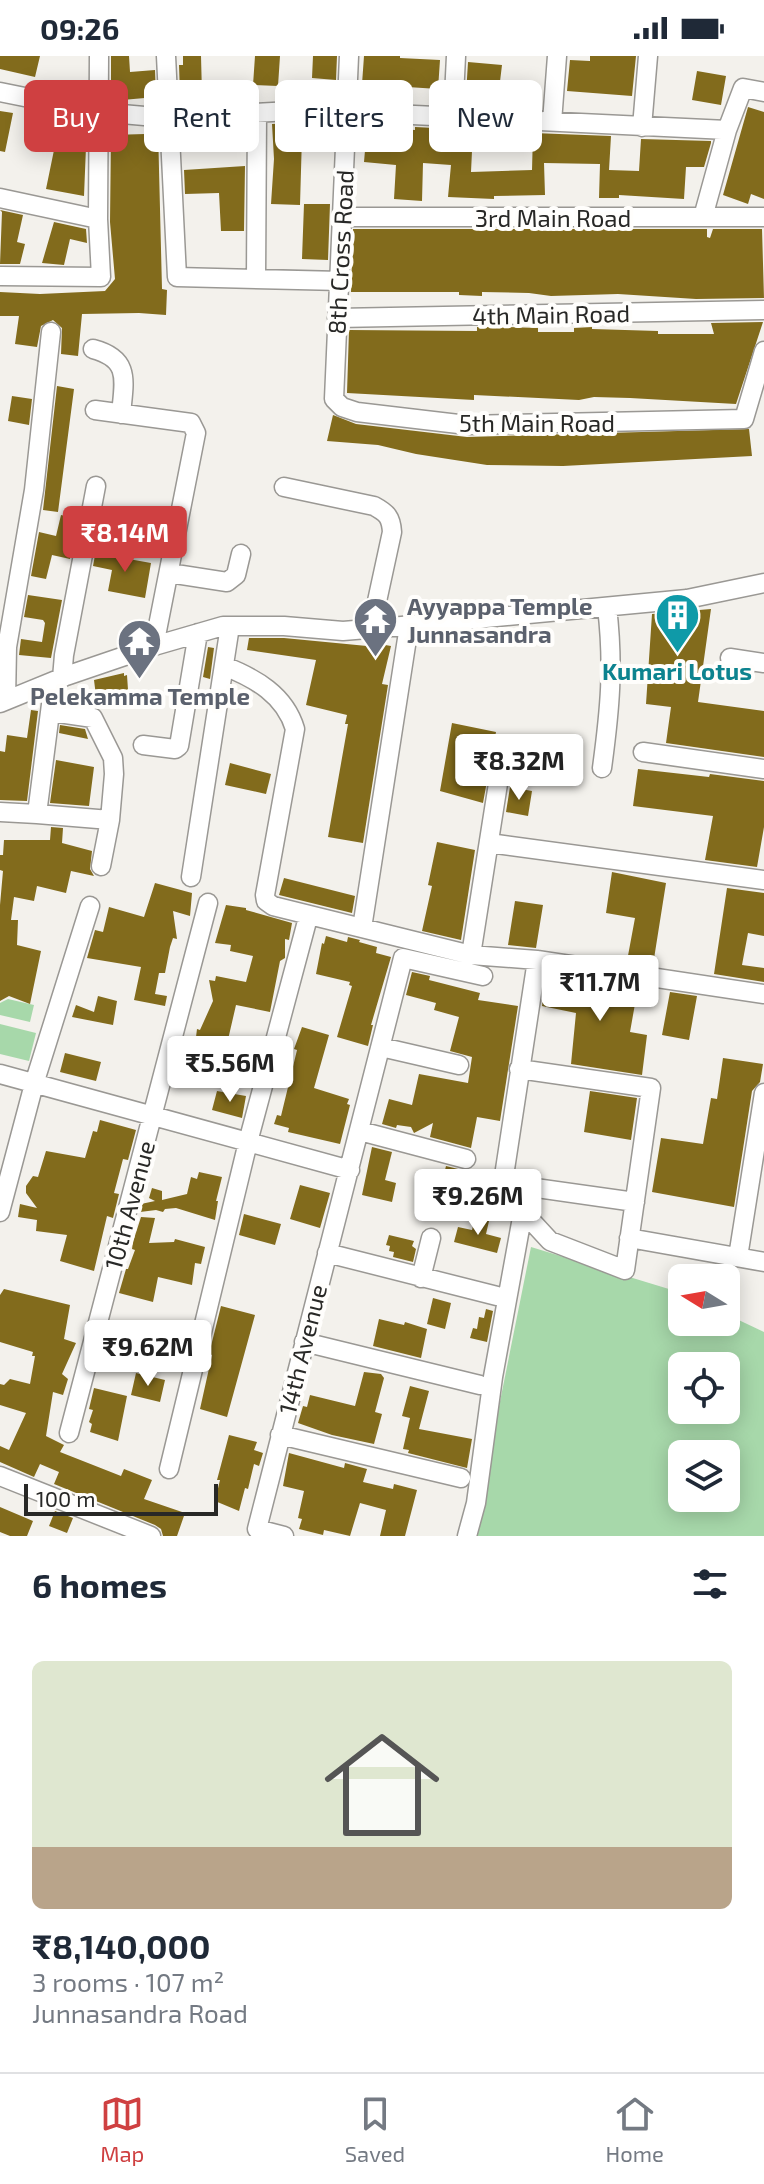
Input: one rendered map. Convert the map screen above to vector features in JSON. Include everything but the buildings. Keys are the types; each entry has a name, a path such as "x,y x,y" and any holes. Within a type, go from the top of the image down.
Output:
{"street":[{"path":"99,56 99,80"},
{"path":"166,56 166,80"},
{"name":"8th Cross Road","path":"348,80 349,56"},
{"path":"455,80 456,56"},
{"path":"552,122 557,56"},
{"path":"642,127 648,56"},
{"path":"703,217 727,130 743,88 764,92"},
{"path":"0,92 24,97"},
{"path":"542,121 727,130"},
{"path":"0,276 100,279 99,152"},
{"path":"169,152 177,277 341,281"},
{"path":"256,279 257,152"},
{"name":"8th Cross Road","path":"334,399 345,152"},
{"path":"0,198 98,219"},
{"name":"3rd Main Road","path":"342,217 764,217"},
{"name":"4th Main Road","path":"337,318 764,310"},
{"path":"51,332 34,490 7,647 3,701 154,646 230,626 343,631 409,626 687,599 764,583"},
{"path":"93,349 108,353 122,369 121,414"},
{"name":"5th Main Road","path":"334,399 342,407 357,412 467,425 744,419 764,351"},
{"path":"95,410 191,423 195,427 154,646"},
{"path":"37,814 52,712 96,486"},
{"path":"284,487 374,506 391,519 392,532 371,629"},
{"path":"169,573 227,582 236,575 241,554"},
{"path":"602,768 612,693 607,607"},
{"path":"191,877 230,626"},
{"path":"362,928 409,626"},
{"path":"143,745 175,749 179,746 198,633"},
{"path":"730,658 764,663"},
{"path":"224,666 257,679 272,692 292,718 295,729 265,895 266,901 273,906 471,955 537,960 764,994"},
{"path":"52,712 93,718 113,758 110,820 101,866"},
{"path":"643,752 764,769"},
{"path":"471,955 500,771"},
{"path":"0,812 110,820"},
{"path":"489,843 764,880"},
{"name":"10th Avenue","path":"69,1433 208,903"},
{"path":"0,1212 34,1084 90,906"},
{"path":"169,1469 248,1142 306,925"},
{"name":"14th Avenue","path":"284,1536 257,1529 403,958 483,976"},
{"path":"519,1069 651,1088 625,1270 550,1241 502,1189 501,1183 519,1069 537,960"},
{"path":"381,1047 459,1065"},
{"path":"0,1074 350,1170"},
{"path":"738,1257 764,1093"},
{"path":"360,1131 466,1159"},
{"path":"501,1183 635,1202"},
{"path":"467,1536 476,1503 493,1377 523,1212"},
{"path":"421,1278 431,1238"},
{"path":"629,1238 764,1262"},
{"path":"327,1253 497,1296"},
{"path":"304,1342 480,1385"},
{"path":"280,1435 461,1478"},
{"path":"0,1476 151,1536"}],"green space":[{"path":"8,999 34,1005 30,1022 0,1015 0,1003"},
{"path":"0,1024 36,1033 29,1061 0,1054"},
{"path":"531,1247 668,1289 668,1336 740,1336 740,1321 764,1332 764,1536 473,1536"}],"place":[{"name":"Kumari Lotus","path":"677,655"},
{"name":"Ayyappa Temple Junnasandra","path":"376,658"},
{"name":"Pelekamma Temple","path":"140,680"}]}
